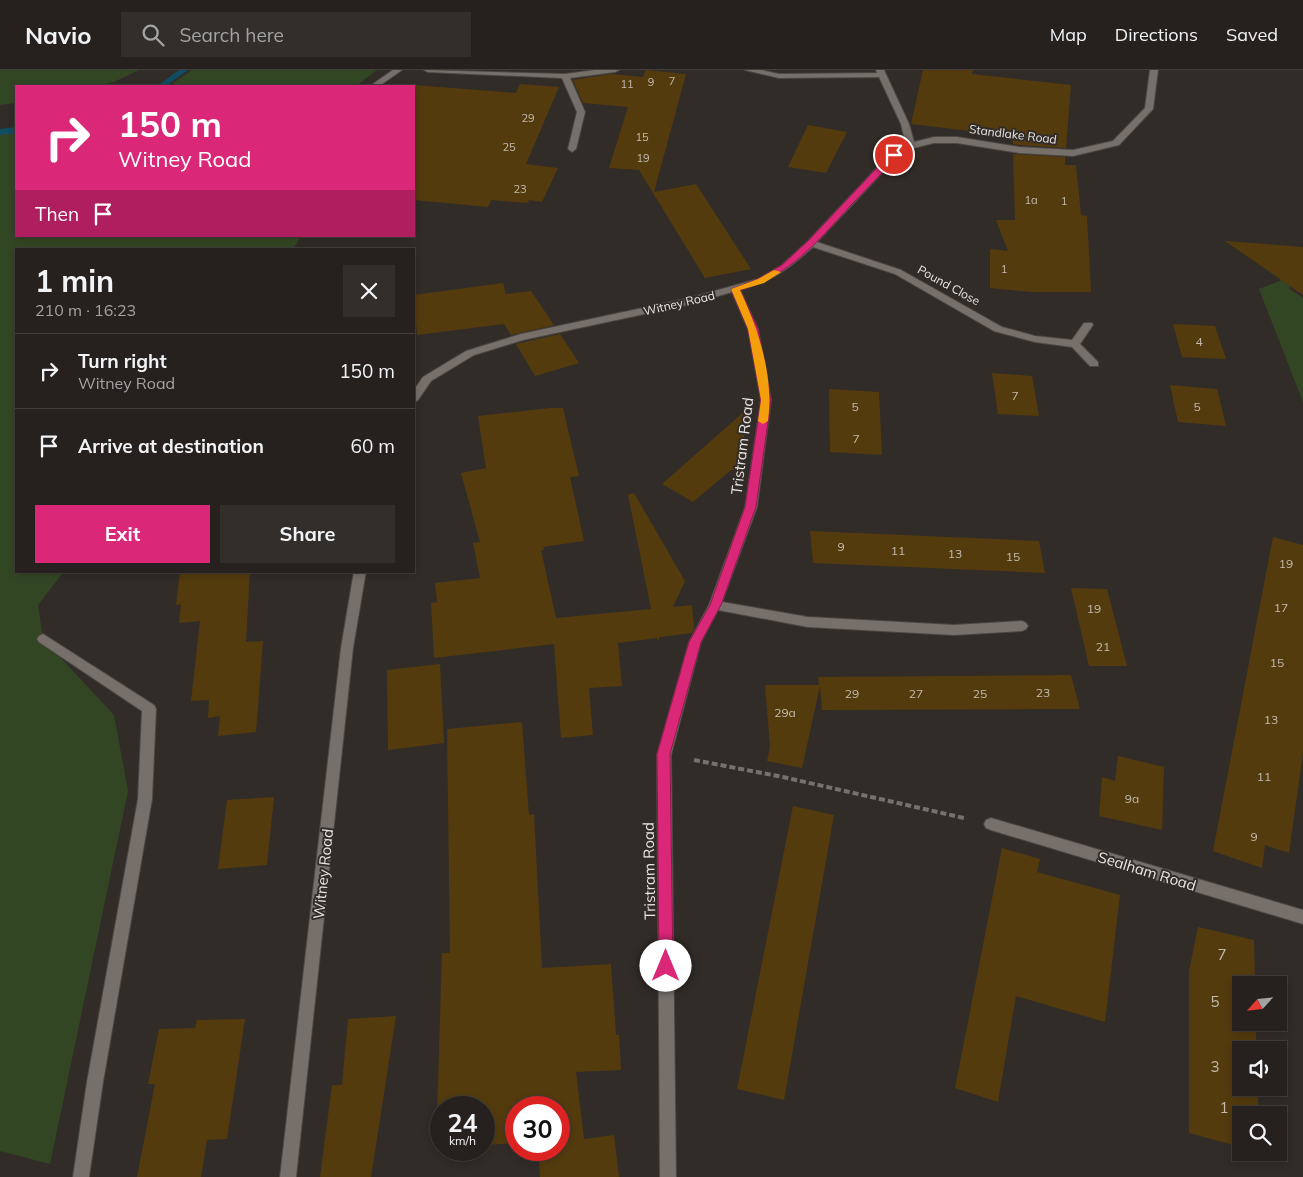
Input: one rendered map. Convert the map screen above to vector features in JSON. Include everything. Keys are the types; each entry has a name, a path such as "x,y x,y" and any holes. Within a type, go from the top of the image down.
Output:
{"street":[{"path":"376,85 398,70"},
{"path":"428,70 565,76 615,70"},
{"path":"749,70 779,76 881,72 905,124 911,146"},
{"name":"Standlake Road","path":"911,146 934,140 957,140 1019,150 1073,153 1116,143 1149,109 1154,70"},
{"path":"565,76 581,112 572,149"},
{"name":"Witney Road","path":"415,397 427,379 470,353 521,337 735,289 761,281 785,267 811,243 894,155 911,146"},
{"name":"Pound Close","path":"811,243 898,272 998,329 1035,339 1075,344"},
{"name":"Tristram Road","path":"668,1177 664,754 695,642 715,605 751,507 766,400 753,329 735,289"},
{"path":"1088,325 1075,344 1094,364"},
{"name":"Witney Road","path":"288,1177 347,648 360,573"},
{"path":"715,605 808,622 954,630 1022,626"},
{"path":"43,639 149,709 145,799 95,1082 81,1177"},
{"name":"Sealham Road","path":"990,824 1303,917"}],"path":[{"path":"664,754 783,776 990,824"}],"green space":[{"path":"0,70 139,70 114,82 101,85 15,85 15,103 0,105"},
{"path":"192,70 377,70 357,85 170,85"},
{"path":"15,130 15,237 300,237 294,248 15,248 15,573 62,573 38,605 43,639 114,715 128,791 50,1164 0,1151 0,132"},
{"path":"1282,280 1291,287 1288,288 1303,298 1303,402 1259,289"}],"building":[{"path":"646,70 686,74 654,192 696,184 751,269 705,278 639,170 609,168 628,107 583,103 573,80 611,74 643,77"},
{"path":"923,70 973,70 972,74 1071,85 1066,148 1019,145 1013,144 1012,136 911,124"},
{"path":"520,84 559,87 526,164 558,168 542,202 529,200 528,203 491,200 488,207 415,200 415,85 516,93"},
{"path":"808,125 847,132 826,173 788,167"},
{"path":"1013,154 1065,157 1065,165 1076,165 1081,215 1087,216 1091,292 1031,292 990,288 990,249 1008,251 996,220 1015,220"},
{"path":"1225,241 1303,247 1303,295"},
{"path":"503,283 506,294 531,291 554,325 511,335 504,324 417,335 415,295"},
{"path":"1173,324 1215,326 1226,359 1182,357"},
{"path":"560,334 579,363 535,376 516,344"},
{"path":"992,373 1032,376 1039,416 998,414"},
{"path":"1170,385 1217,389 1226,426 1178,422"},
{"path":"829,389 879,392 882,455 830,452"},
{"path":"563,408 579,476 570,477 584,541 543,547 544,550 541,550 556,618 651,609 628,495 634,493 685,581 673,607 692,605 694,628 692,633 660,637 658,641 657,638 618,643 622,686 589,688 593,735 561,738 554,644 434,658 431,603 437,602 435,583 480,578 473,543 480,542 461,473 486,468 478,416"},
{"path":"746,410 742,470 731,470 693,502 662,484"},
{"path":"810,531 1039,541 1045,573 813,563"},
{"path":"1273,537 1303,545 1303,753 1289,853 1265,845 1262,868 1213,851"},
{"path":"180,573 250,573 246,642 263,641 256,732 218,736 220,716 208,718 209,700 191,701 200,621 179,623 181,604 176,605"},
{"path":"1071,588 1107,589 1127,666 1089,666"},
{"path":"440,664 444,743 388,750 387,670"},
{"path":"1071,675 1080,709 822,710 820,686 802,768 767,761 770,746 765,685 819,685 818,677"},
{"path":"522,722 529,815 534,814 542,968 611,964 616,1035 619,1035 621,1070 576,1072 584,1139 614,1135 619,1177 540,1177 539,1161 570,1161 570,1096 505,1096 505,1144 495,1144 495,1096 438,1096 442,953 450,953 447,729"},
{"path":"1118,756 1164,767 1162,830 1099,816 1102,777 1115,781"},
{"path":"274,797 267,865 218,869 227,800"},
{"path":"793,806 834,815 784,1100 737,1089"},
{"path":"1002,848 1040,859 1037,872 1120,895 1105,1022 1016,996 998,1102 955,1088"},
{"path":"1198,927 1254,940 1255,976 1232,976 1232,1031 1256,1031 1256,1041 1232,1041 1232,1096 1258,1096 1258,1106 1232,1106 1232,1145 1189,1133 1189,971"},
{"path":"396,1016 371,1177 320,1177 332,1085 342,1085 348,1019"},
{"path":"245,1019 227,1139 207,1140 201,1177 137,1177 155,1084 148,1084 159,1029 195,1028 197,1020"}],"waterway":[{"path":"162,85 184,70"},
{"path":"0,132 15,130"}],"slow traffic":[{"path":"763,421 766,400 753,329 735,289 761,281 777,272"}],"route":[{"path":"666,966 664,754 695,642 715,605 751,507 766,400 753,329 735,289 761,281 785,267 811,243 894,155"}]}
